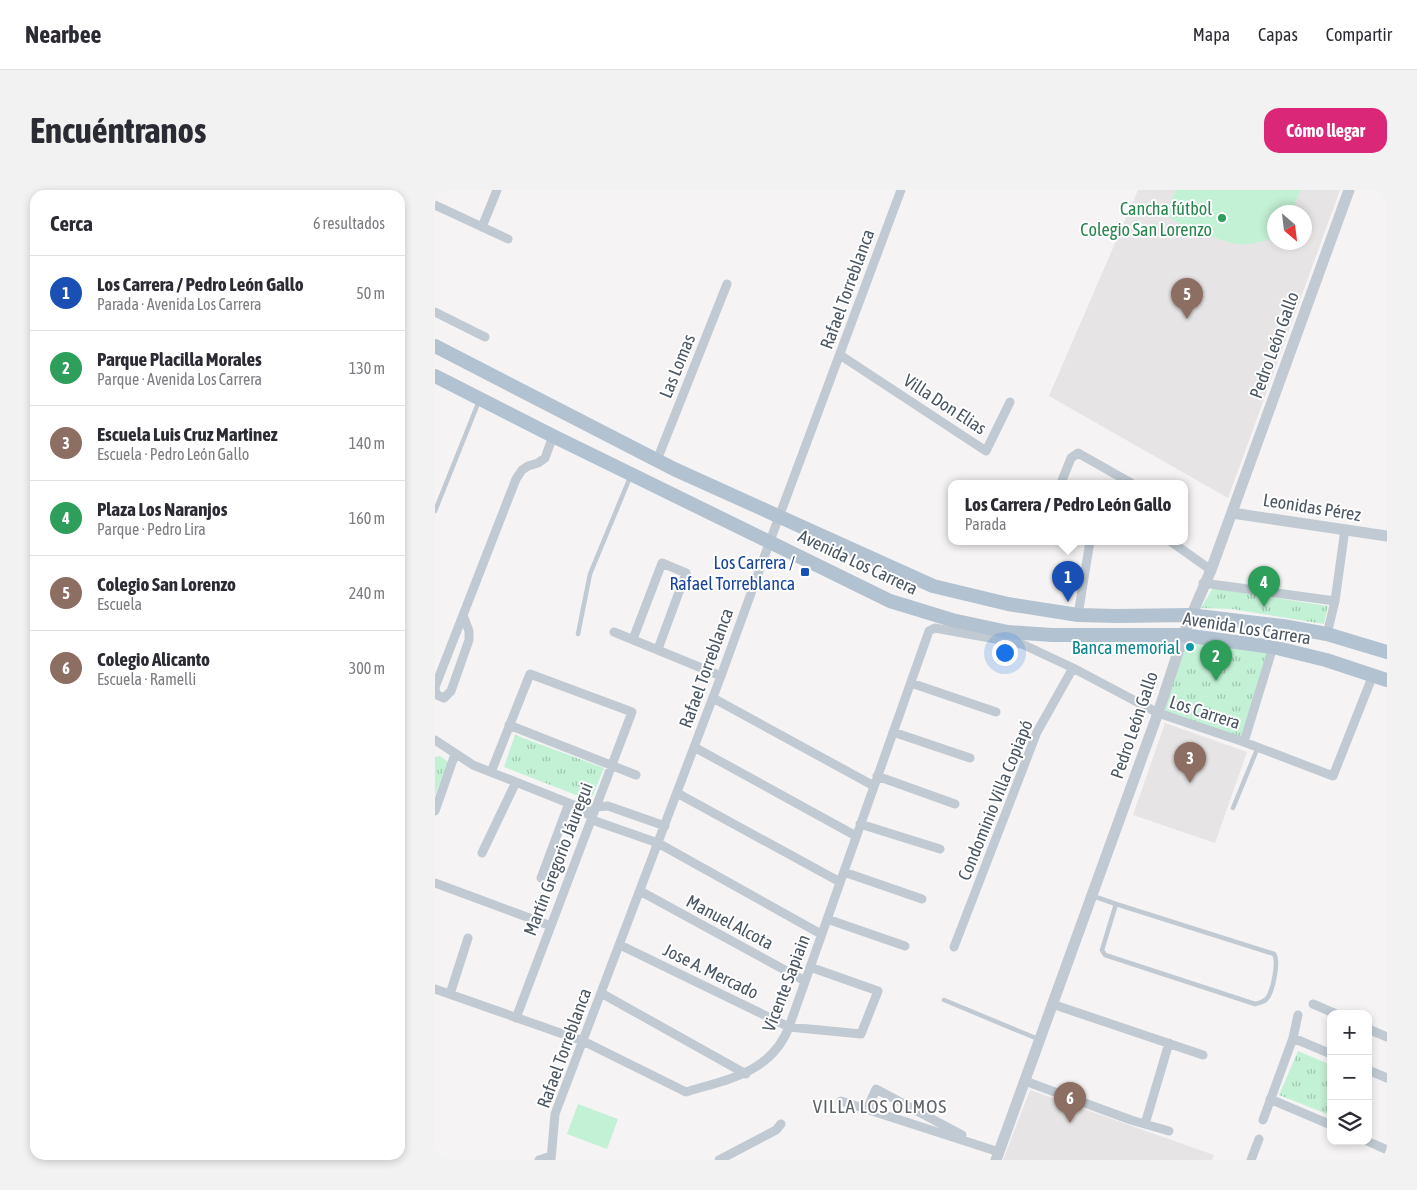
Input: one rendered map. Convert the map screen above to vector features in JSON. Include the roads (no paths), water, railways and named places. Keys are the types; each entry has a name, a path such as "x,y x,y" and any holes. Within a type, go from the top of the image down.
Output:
{"main road":[{"name":"Avenida Los Carrera","path":"435,346 674,469 933,586 1008,604 1078,614 1117,616 1190,615 1283,626 1327,634 1387,652"},
{"name":"Avenida Los Carrera","path":"435,376 890,601 969,625 1008,632 1051,635 1183,635 1273,648 1326,660 1387,680"}],"street":[{"path":"482,227 497,190"},
{"name":"Rafael Torreblanca","path":"551,1158 555,1114 713,698 901,190"},
{"name":"Pedro León Gallo","path":"997,1156 1158,713 1190,615 1211,570 1349,190"},
{"path":"435,204 508,239"},
{"name":"Las Lomas","path":"657,460 727,284"},
{"path":"435,312 485,337"},
{"name":"Villa Don Elias","path":"841,355 986,451 1010,402"},
{"path":"463,615 469,631 469,640 451,691 444,698 437,695 435,688 463,615 516,479 522,470 545,458 553,436"},
{"path":"1062,480 1071,458 1078,453 1126,480"},
{"name":"Leonidas Pérez","path":"1231,513 1387,536"},
{"path":"1327,634 1335,601 1345,529"},
{"path":"1078,614 1089,545"},
{"path":"1176,545 1211,570"},
{"path":"633,640 662,563 686,573 658,649"},
{"path":"1203,584 1335,601"},
{"name":"Los Carrera","path":"929,631 935,628 1021,644 1073,668 1158,713 1258,747 1333,776 1373,675"},
{"name":"Vicente Sapiain","path":"435,989 583,1041 686,1092 746,1074 773,1055 789,1027 929,631"},
{"path":"614,632 721,676"},
{"path":"1244,742 1273,648"},
{"name":"Condominio Villa Copiapó","path":"954,947 1037,732 1073,668"},
{"name":"Martín Gregorio Jáuregui","path":"509,725 530,674 632,712 516,1018"},
{"path":"911,683 996,712"},
{"path":"713,698 874,786"},
{"path":"491,772 509,725 636,776"},
{"path":"893,732 970,758"},
{"path":"435,740 473,765 581,808 595,821 658,843 821,934"},
{"path":"694,747 856,836"},
{"path":"435,811 455,754"},
{"path":"877,776 955,804"},
{"path":"482,853 516,782"},
{"path":"677,793 840,882"},
{"path":"541,878 569,803"},
{"path":"581,808 608,806 665,826"},
{"path":"860,824 940,849"},
{"path":"844,872 922,899"},
{"path":"435,884 551,926"},
{"name":"Manuel Alcota","path":"640,891 805,981"},
{"path":"827,920 905,946"},
{"path":"449,994 468,938"},
{"name":"Jose A. Mercado","path":"620,945 789,1027"},
{"path":"789,1027 861,1034 878,991 810,967"},
{"path":"601,993 746,1074"},
{"path":"1052,1004 1203,1055"},
{"path":"1313,1004 1327,1010"},
{"path":"1263,1120 1293,1038 1298,1015"},
{"path":"1372,1031 1387,1037"},
{"path":"1293,1038 1327,1052"},
{"path":"1145,1124 1169,1043"},
{"path":"1372,1072 1387,1078"},
{"path":"1025,1081 1169,1131"},
{"path":"867,1109 876,1089 983,1146 997,1156"},
{"path":"1270,1099 1327,1123"},
{"path":"841,1101 983,1146"},
{"path":"719,1160 772,1132 781,1124"},
{"path":"1251,1160 1259,1140"},
{"path":"1372,1143 1387,1150"},
{"path":"539,1160 551,1158"}],"lane":[{"path":"435,511 480,399"},
{"path":"578,634 590,574 631,474"},
{"path":"1233,808 1258,747"},
{"path":"1092,895 1274,954 1277,965 1268,997 1262,1002 1255,1004 1105,955 1102,950 1116,904"},
{"path":"944,1000 1039,1040"}],"place":[{"name":"Cancha fútbol Colegio San Lorenzo","path":"1222,218"},
{"name":"Colegio San Lorenzo","path":"1187,319"},
{"name":"Los Carrera / Rafael Torreblanca","path":"805,572"},
{"name":"Los Carrera / Pedro León Gallo","path":"1068,602"},
{"name":"Plaza Los Naranjos","path":"1264,607"},
{"name":"Banca memorial","path":"1190,647"},
{"name":"Parque Placilla Morales","path":"1216,681"},
{"name":"Escuela Luis Cruz Martinez","path":"1190,783"},
{"name":"Colegio Alicanto","path":"1070,1123"}],"district":[{"name":"VILLA LOS OLMOS","path":"880,1106"}]}
